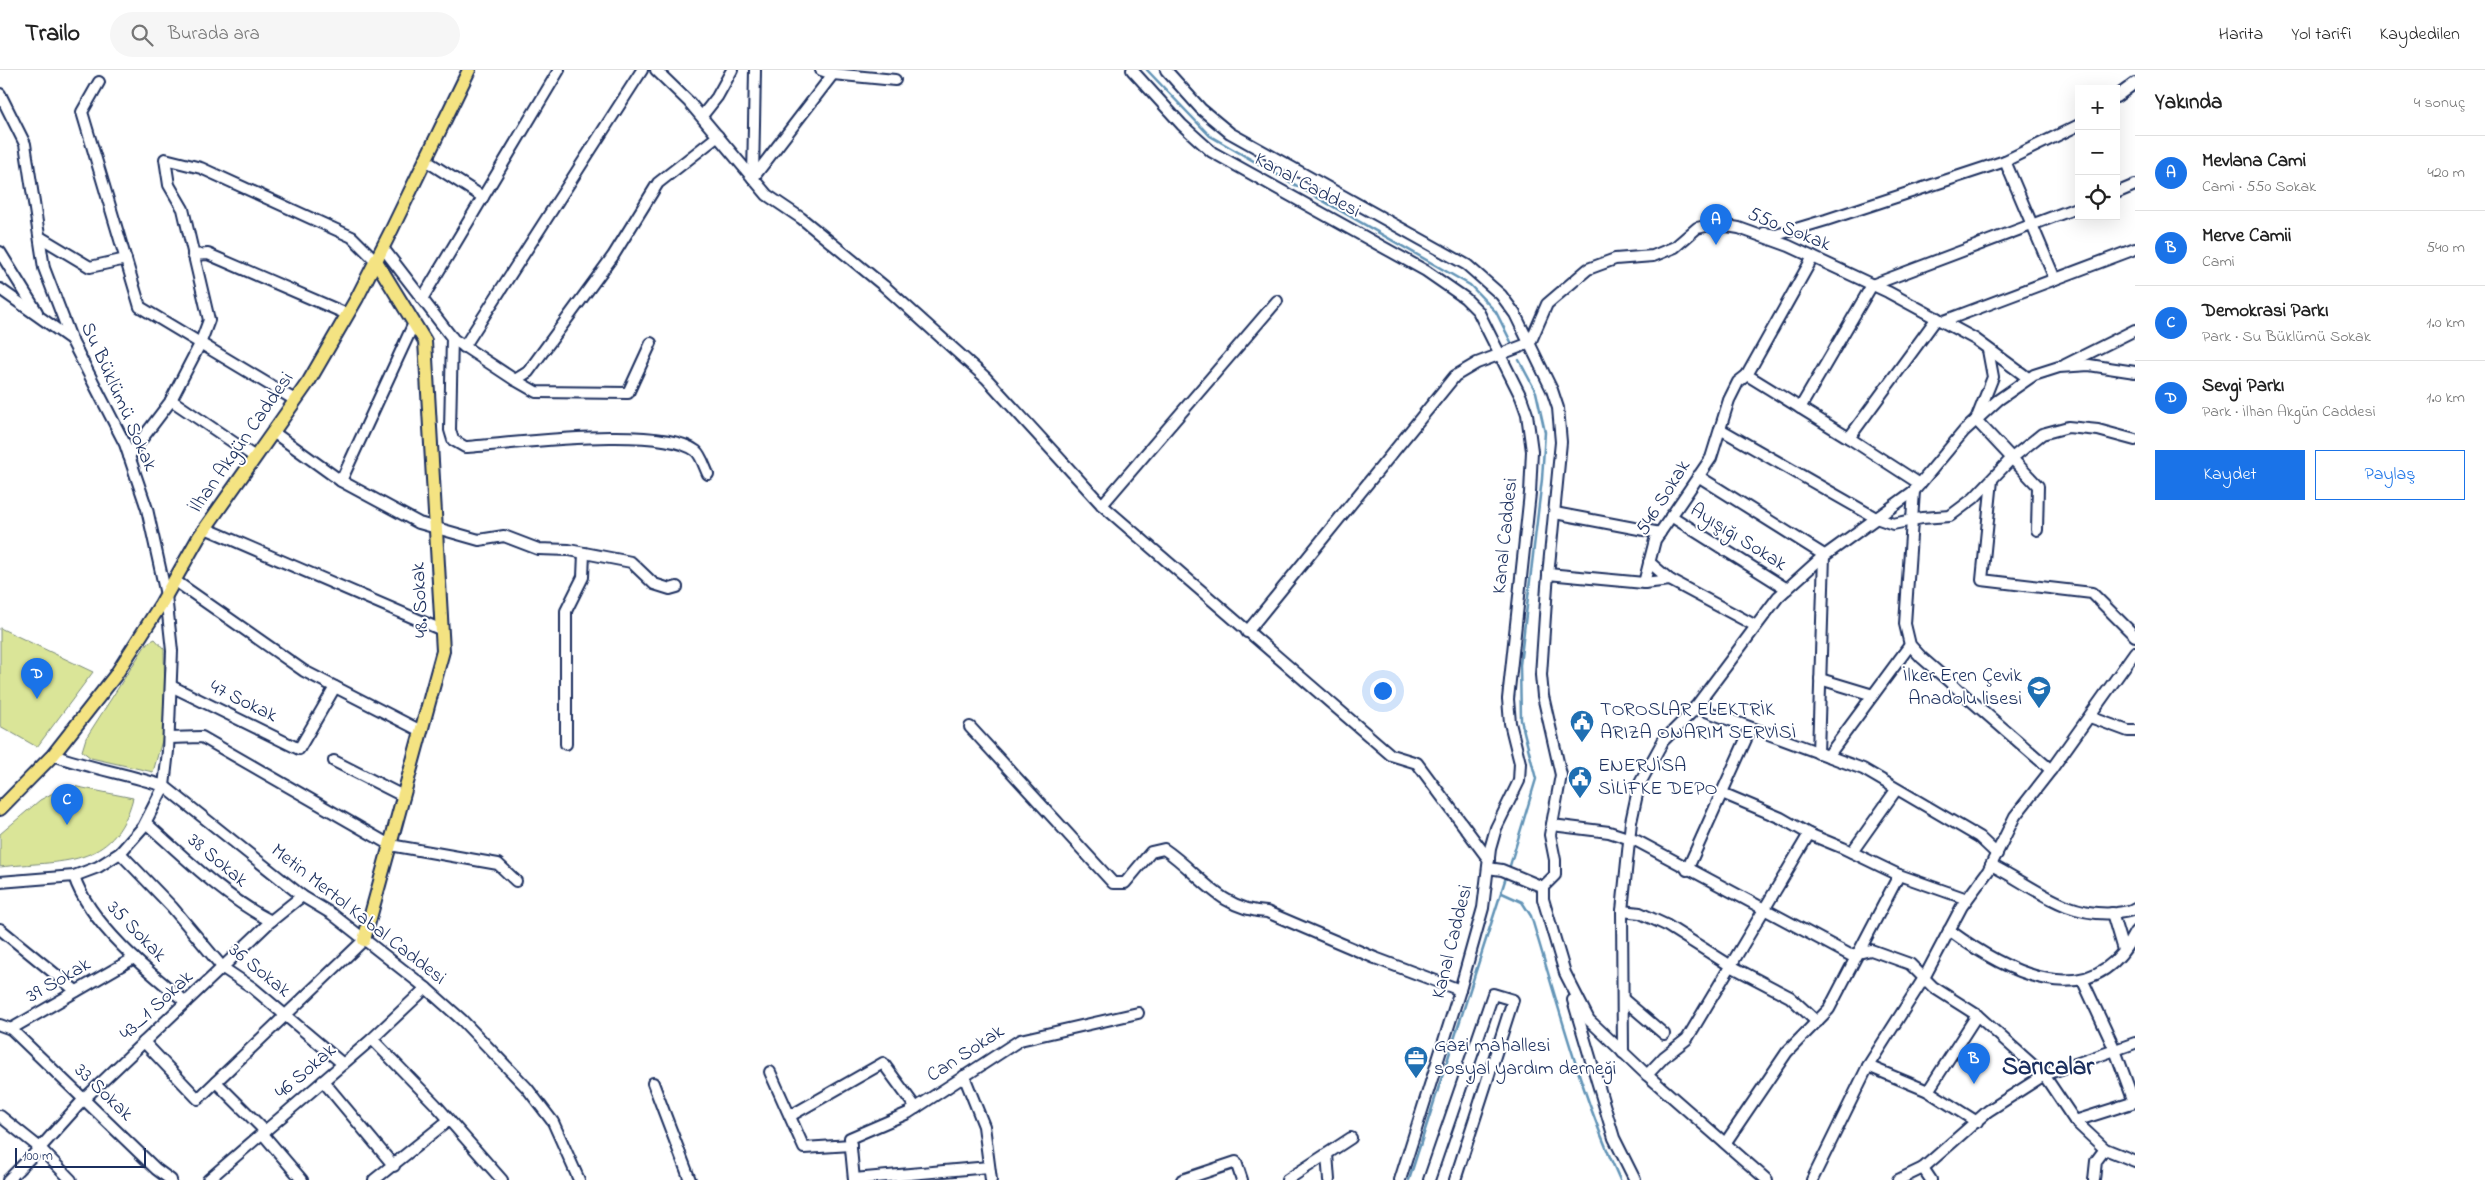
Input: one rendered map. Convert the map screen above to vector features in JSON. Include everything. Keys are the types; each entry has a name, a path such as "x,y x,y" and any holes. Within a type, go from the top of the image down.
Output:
{"main road":[{"name":"İlhan Akgün Caddesi","path":"0,809 53,755 115,676 205,528 296,400 347,314 383,248 468,70"},
{"name":"48. Sokak","path":"364,940 443,651 425,341 376,261"}],"street":[{"path":"422,299 559,70"},
{"path":"656,70 702,116 767,195 801,218 884,286 986,378 1102,505 1391,755 1417,763 1488,864 1524,877 1544,887"},
{"path":"702,116 717,97 732,70"},
{"path":"753,178 755,70"},
{"path":"821,70 833,74 895,80"},
{"name":"Kanal Caddesi","path":"1132,70 1182,125 1212,152 1426,271 1465,298 1478,311 1528,414 1532,451 1530,493 1508,699 1510,723 1520,763 1520,781 1496,828 1488,864 1483,908 1460,990 1400,1180"},
{"path":"1166,70 1201,109 1230,133 1467,265 1501,295 1515,314 1552,390 1558,408 1561,442 1548,574 1541,675 1543,696 1560,775 1550,835 1555,860 1554,875 1544,887 1543,899 1614,1138 1635,1180"},
{"path":"464,347 640,71"},
{"path":"753,178 833,74"},
{"path":"99,82 82,112 140,307 296,400"},
{"path":"2120,94 2135,83"},
{"name":"Su Büklümü Sokak","path":"0,94 25,144 44,268 72,341 129,456 148,509 166,595 172,651 169,738 164,786 146,823 120,853 98,867 74,876 0,882"},
{"path":"1739,228 1776,235 2005,161 2075,127"},
{"path":"515,380 528,372 613,256 658,183 718,136"},
{"path":"129,456 171,400 200,343 209,320 183,209 169,185 165,159 201,168 352,237 376,261"},
{"path":"425,160 483,197"},
{"path":"2005,161 2055,280"},
{"path":"2120,191 2135,185"},
{"path":"1800,408 1872,285 2075,209"},
{"name":"550 Sokak","path":"1530,343 1547,304 1588,269 1615,259 1653,256 1675,247 1697,228 1715,224 1739,228 1813,257 1872,285 1941,320 2028,378"},
{"path":"40,237 90,267 126,260"},
{"path":"383,248 452,337 464,347 536,392 628,393 651,343"},
{"path":"1849,438 1941,320 2055,280 2135,249"},
{"path":"0,252 40,317"},
{"path":"193,255 208,254 347,314"},
{"name":"546 Sokak","path":"1644,583 1655,540 1711,458 1729,400 1738,382 1747,375 1813,257"},
{"path":"0,289 72,341"},
{"path":"1102,505 1277,301"},
{"path":"341,481 414,323"},
{"path":"1623,1053 1622,911 1635,799 1639,785 1663,741 1695,707 1756,626 1787,589 1824,555 1917,488 1964,431 1976,420 2028,378 2059,368 2135,330"},
{"path":"452,337 450,430 453,440 465,447 631,436 674,441 697,452 708,474"},
{"path":"1248,632 1455,376 1477,363 1530,343"},
{"path":"1976,420 1993,377 1988,350"},
{"path":"2059,368 2089,365 2135,372"},
{"path":"1747,375 1849,438 1917,488"},
{"path":"171,400 255,457"},
{"path":"1976,420 2038,486 2037,530"},
{"path":"1720,429 1876,518 1893,524 1950,516 1974,498 2012,458 2042,434 2068,427 2098,430 2135,440"},
{"path":"273,432 341,481 419,523 480,540 504,536 538,549 584,552 632,562 654,584 670,590 677,587"},
{"path":"1698,476 1824,555"},
{"path":"1992,480 1982,580 2092,593 2135,636"},
{"path":"1917,488 1905,624 1910,644 1922,658 2051,770"},
{"path":"1555,513 1660,533"},
{"name":"Ayışığı Sokak","path":"1671,516 1787,589"},
{"path":"205,528 442,630"},
{"path":"566,744 566,611 583,577 584,552"},
{"path":"1823,755 1820,679 1824,555"},
{"path":"1649,562 1670,580 1756,626"},
{"path":"1548,574 1644,583 1670,580"},
{"path":"174,580 304,671 421,731"},
{"path":"1823,755 1873,696 1910,644"},
{"path":"1812,1180 1868,1066 1924,978 1967,899 1991,865 2015,816 2090,717 2135,652"},
{"path":"1820,679 1873,696"},
{"name":"47 Sokak","path":"172,686 299,749 335,687"},
{"path":"1695,707 1863,769 1979,837 1997,854"},
{"path":"2090,717 2128,731 2135,731"},
{"path":"970,727 1113,883 1125,883 1151,852 1164,849 1228,903 1251,911 1267,912 1358,951 1460,990"},
{"path":"1688,870 1751,728"},
{"path":"169,738 202,737 390,845 498,864 516,881"},
{"name":"Metin Mertol Kabal Caddesi","path":"53,755 76,763 137,777 164,786 302,896 332,914 426,988 462,1020 527,1088 552,1122 577,1179"},
{"path":"334,761 404,796"},
{"path":"1852,852 1896,790"},
{"path":"1722,793 1781,818 1809,834 1852,852 1899,876 1967,899"},
{"name":"38 Sokak","path":"146,823 232,897 250,910 271,921"},
{"path":"1552,824 1609,832 1630,838 1850,954 1872,950 1910,964 1933,987 1977,1015 2044,1075 2075,1121 2105,1149 2135,1161"},
{"path":"1647,1076 1664,1057 1687,1039 1809,834"},
{"name":"36 Sokak","path":"120,853 172,907 223,968 253,988 343,1064"},
{"path":"1991,865 2065,907 2102,914 2131,911 2135,908"},
{"name":"35 Sokak","path":"74,876 79,893 90,910 134,958 186,1002"},
{"path":"1726,1142 1787,1052 1829,1009 1899,876"},
{"name":"43_1 Sokak","path":"8,1180 84,1099 271,921 302,896"},
{"path":"1622,911 1640,913 1666,925 1731,966 1790,997 1816,1022"},
{"path":"2112,913 2123,950"},
{"path":"0,929 76,991"},
{"path":"1949,930 1968,944 2021,972 2054,982 2082,979 2104,970 2123,950 2135,932"},
{"path":"144,1042 198,1099 364,940"},
{"name":"39 Sokak","path":"11,1029 134,958"},
{"path":"1565,973 1589,1020 1647,1076 1726,1142 1767,1180"},
{"path":"2075,1121 2135,1102 2115,1050 2082,979"},
{"name":"46 Sokak","path":"208,1180 372,1039 426,988"},
{"path":"1429,1180 1493,994 1513,1000 1455,1180"},
{"path":"1623,999 1664,1034"},
{"name":"Can Sokak","path":"790,1116 804,1148 851,1141 916,1108 1020,1040 1138,1012"},
{"path":"1928,1091 1977,1015"},
{"path":"0,1025 11,1029"},
{"name":"33 Sokak","path":"11,1029 156,1169 171,1180"},
{"path":"372,1039 449,1120 502,1180"},
{"path":"1898,1180 1923,1168 1988,1111 2044,1075 2135,1043"},
{"path":"770,1072 790,1116 883,1063 916,1108"},
{"path":"1868,1066 1928,1091 1977,1122"},
{"path":"964,1076 984,1126 991,1180"},
{"path":"323,1081 394,1166"},
{"path":"216,1082 263,1132 302,1180"},
{"path":"653,1083 690,1180"},
{"path":"0,1116 40,1148 71,1180"},
{"path":"374,1180 394,1166 449,1120"},
{"path":"1287,1180 1351,1138"},
{"path":"851,1141 854,1179 989,1168"},
{"path":"2094,1180 2096,1161 2105,1149"},
{"path":"1327,1154 1329,1180"},
{"path":"1182,1180 1236,1162 1242,1180"},
{"path":"1923,1168 1931,1180"}],"green space":[{"path":"0,628 93,672 37,747 0,726"},
{"path":"155,639 164,649 165,706 163,737 153,772 91,758 82,751 86,738 147,643"},
{"path":"68,785 133,798 124,821 113,838 98,850 82,857 63,861 0,867 0,834 40,800"}],"waterway":[{"path":"1147,70 1210,136 1470,285 1496,312 1513,346"},
{"path":"1509,869 1536,779 1521,720 1520,665 1542,479 1545,432 1536,392 1519,360"},
{"path":"1409,1180 1507,874"},
{"path":"1502,893 1522,902 1531,916 1593,1115 1620,1180"}],"place":[{"name":"Mevlana Cami","path":"1716,245"},
{"name":"Sevgi Parkı","path":"37,699"},
{"name":"İlker Eren Çevik Anadolu lisesi","path":"2039,709"},
{"name":"TOROSLAR ELEKTRİK ARIZA ONARIM SERVİSİ","path":"1582,743"},
{"name":"ENERJİSA SİLİFKE DEPO","path":"1580,799"},
{"name":"Demokrasi Parkı","path":"67,825"},
{"name":"Gazi mahallesi sosyal yardım derneği","path":"1416,1079"},
{"name":"Merve Camii","path":"1974,1084"}],"district":[{"name":"Sarıcalar","path":"2048,1068"}]}
